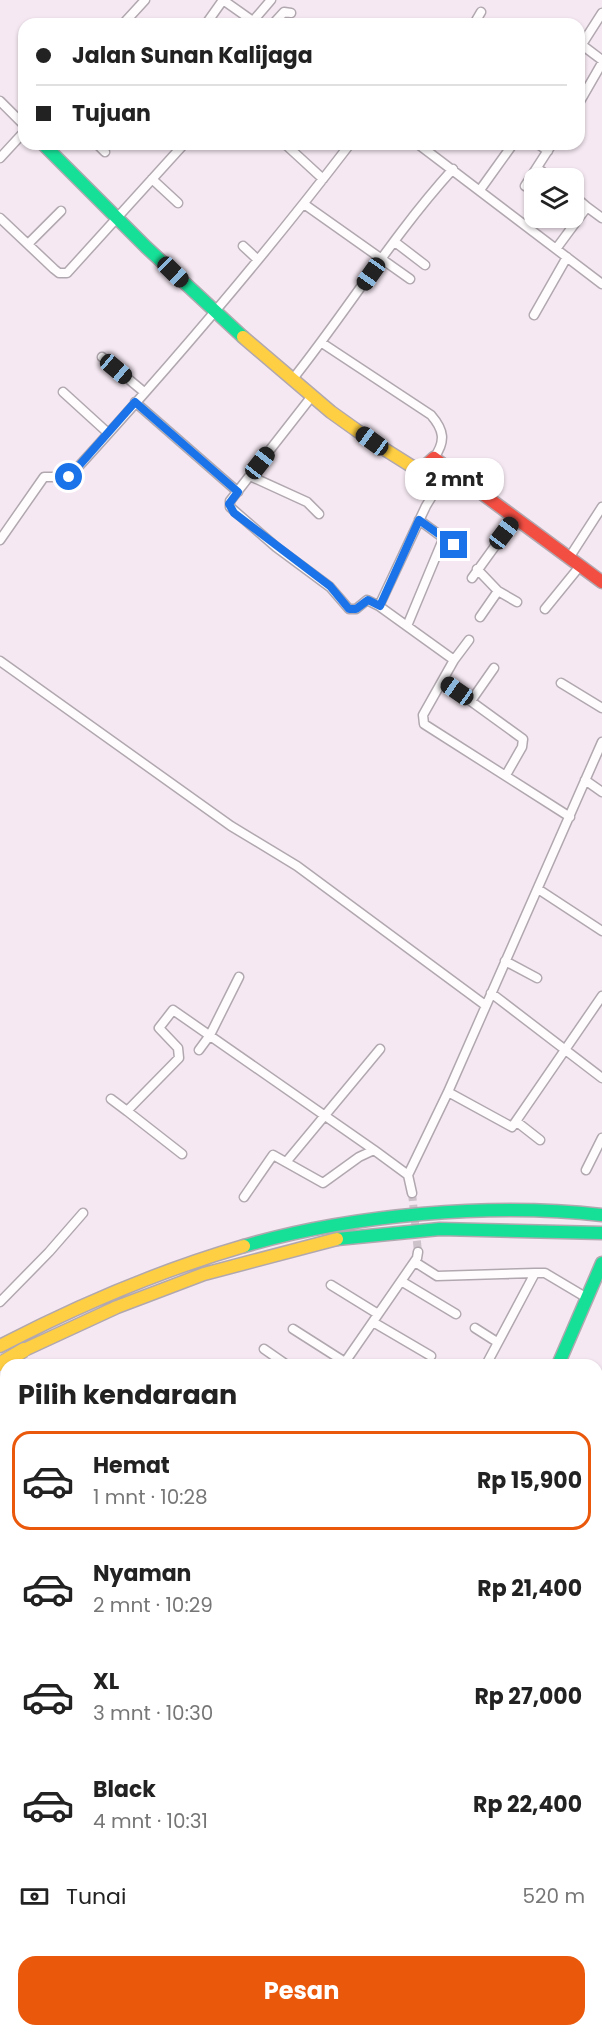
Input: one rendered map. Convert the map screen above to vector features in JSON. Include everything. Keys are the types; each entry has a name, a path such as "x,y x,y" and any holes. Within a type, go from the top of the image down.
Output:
{"main road":[{"path":"49,150 214,312 312,396 390,454 417,469 424,467 434,458 602,582"},
{"path":"0,1346 114,1290 145,1278 201,1258 293,1233 356,1221 430,1212 490,1210 600,1215"},
{"path":"9,1359 117,1307 204,1274 343,1238 450,1229 598,1232"},
{"path":"561,1359 602,1263"}],"street":[{"path":"128,18 145,0"},
{"path":"210,18 223,0 249,18"},
{"path":"258,18 271,0"},
{"path":"478,18 481,12"},
{"path":"278,18 282,13 291,13"},
{"path":"585,40 601,16"},
{"path":"585,50 602,62 585,92"},
{"path":"0,101 18,118"},
{"path":"0,158 18,138"},
{"path":"0,218 54,269 59,273 67,273 179,150"},
{"path":"292,150 323,179"},
{"path":"0,540 45,477 69,477 108,433 214,312 304,204 345,150"},
{"path":"426,150 602,284"},
{"path":"480,190 509,150"},
{"path":"537,168 549,150"},
{"path":"292,380 322,343 381,259 453,170"},
{"path":"152,179 178,202"},
{"path":"304,204 410,279"},
{"path":"584,204 602,218"},
{"path":"556,249 587,207"},
{"path":"29,243 62,211"},
{"path":"395,242 425,265"},
{"path":"243,246 257,259"},
{"path":"534,315 567,257"},
{"path":"322,343 431,415 441,426 443,438 434,458"},
{"path":"102,357 144,392"},
{"path":"63,392 108,433"},
{"path":"312,396 229,504 234,513 330,586 349,609 356,609 368,600 380,606 454,660"},
{"path":"135,402 238,492"},
{"path":"380,606 419,520 449,468"},
{"path":"250,476 307,502 319,514"},
{"path":"545,609 574,562 602,507"},
{"path":"472,578 516,517"},
{"path":"419,520 464,553"},
{"path":"407,626 444,537"},
{"path":"477,569 498,591 517,602"},
{"path":"480,617 498,591"},
{"path":"469,640 454,660 423,715 424,724 570,817"},
{"path":"0,661 231,826 297,866 485,1005"},
{"path":"471,701 494,668"},
{"path":"443,681 523,739 522,747 506,775"},
{"path":"561,683 602,708"},
{"path":"412,1193 408,1175 448,1092 602,742"},
{"path":"585,780 602,792"},
{"path":"538,889 600,927"},
{"path":"505,961 537,978"},
{"path":"199,1050 210,1035 239,977"},
{"path":"491,993 602,1078"},
{"path":"448,1092 506,1126 512,1127 602,996"},
{"path":"127,1111 179,1058 178,1048 159,1028 168,1012 176,1011 408,1175"},
{"path":"286,1161 380,1049"},
{"path":"111,1098 182,1155"},
{"path":"517,1122 540,1140"},
{"path":"586,1170 602,1138"},
{"path":"244,1197 273,1155 323,1183 359,1157 374,1150"},
{"path":"0,1302 42,1260 83,1213"},
{"path":"349,1359 415,1262 418,1252"},
{"path":"415,1262 437,1276 545,1273 586,1298"},
{"path":"489,1359 535,1273"},
{"path":"401,1281 456,1314"},
{"path":"331,1285 430,1356"},
{"path":"475,1328 497,1342"},
{"path":"293,1329 338,1359"},
{"path":"264,1349 278,1359"}],"tunnel":[{"path":"412,1193 418,1252"}],"traffic: fast":[{"path":"49,150 146,247 243,337"},
{"path":"244,1246 329,1226 422,1214 515,1210 602,1215"},
{"path":"337,1239 440,1229 602,1233"},
{"path":"561,1359 602,1263"}],"traffic: slow":[{"path":"243,337 331,412 373,442 416,469 425,466"},
{"path":"24,1350 117,1307 204,1274 337,1239"},
{"path":"0,1346 119,1290 181,1266 244,1246"},
{"path":"9,1359 24,1350"}],"traffic: jam":[{"path":"425,466 434,458 602,582"}],"route":[{"path":"69,477 135,402 238,492 229,504 234,513 330,586 349,609 356,609 365,600 380,606 419,520 454,545"}]}
